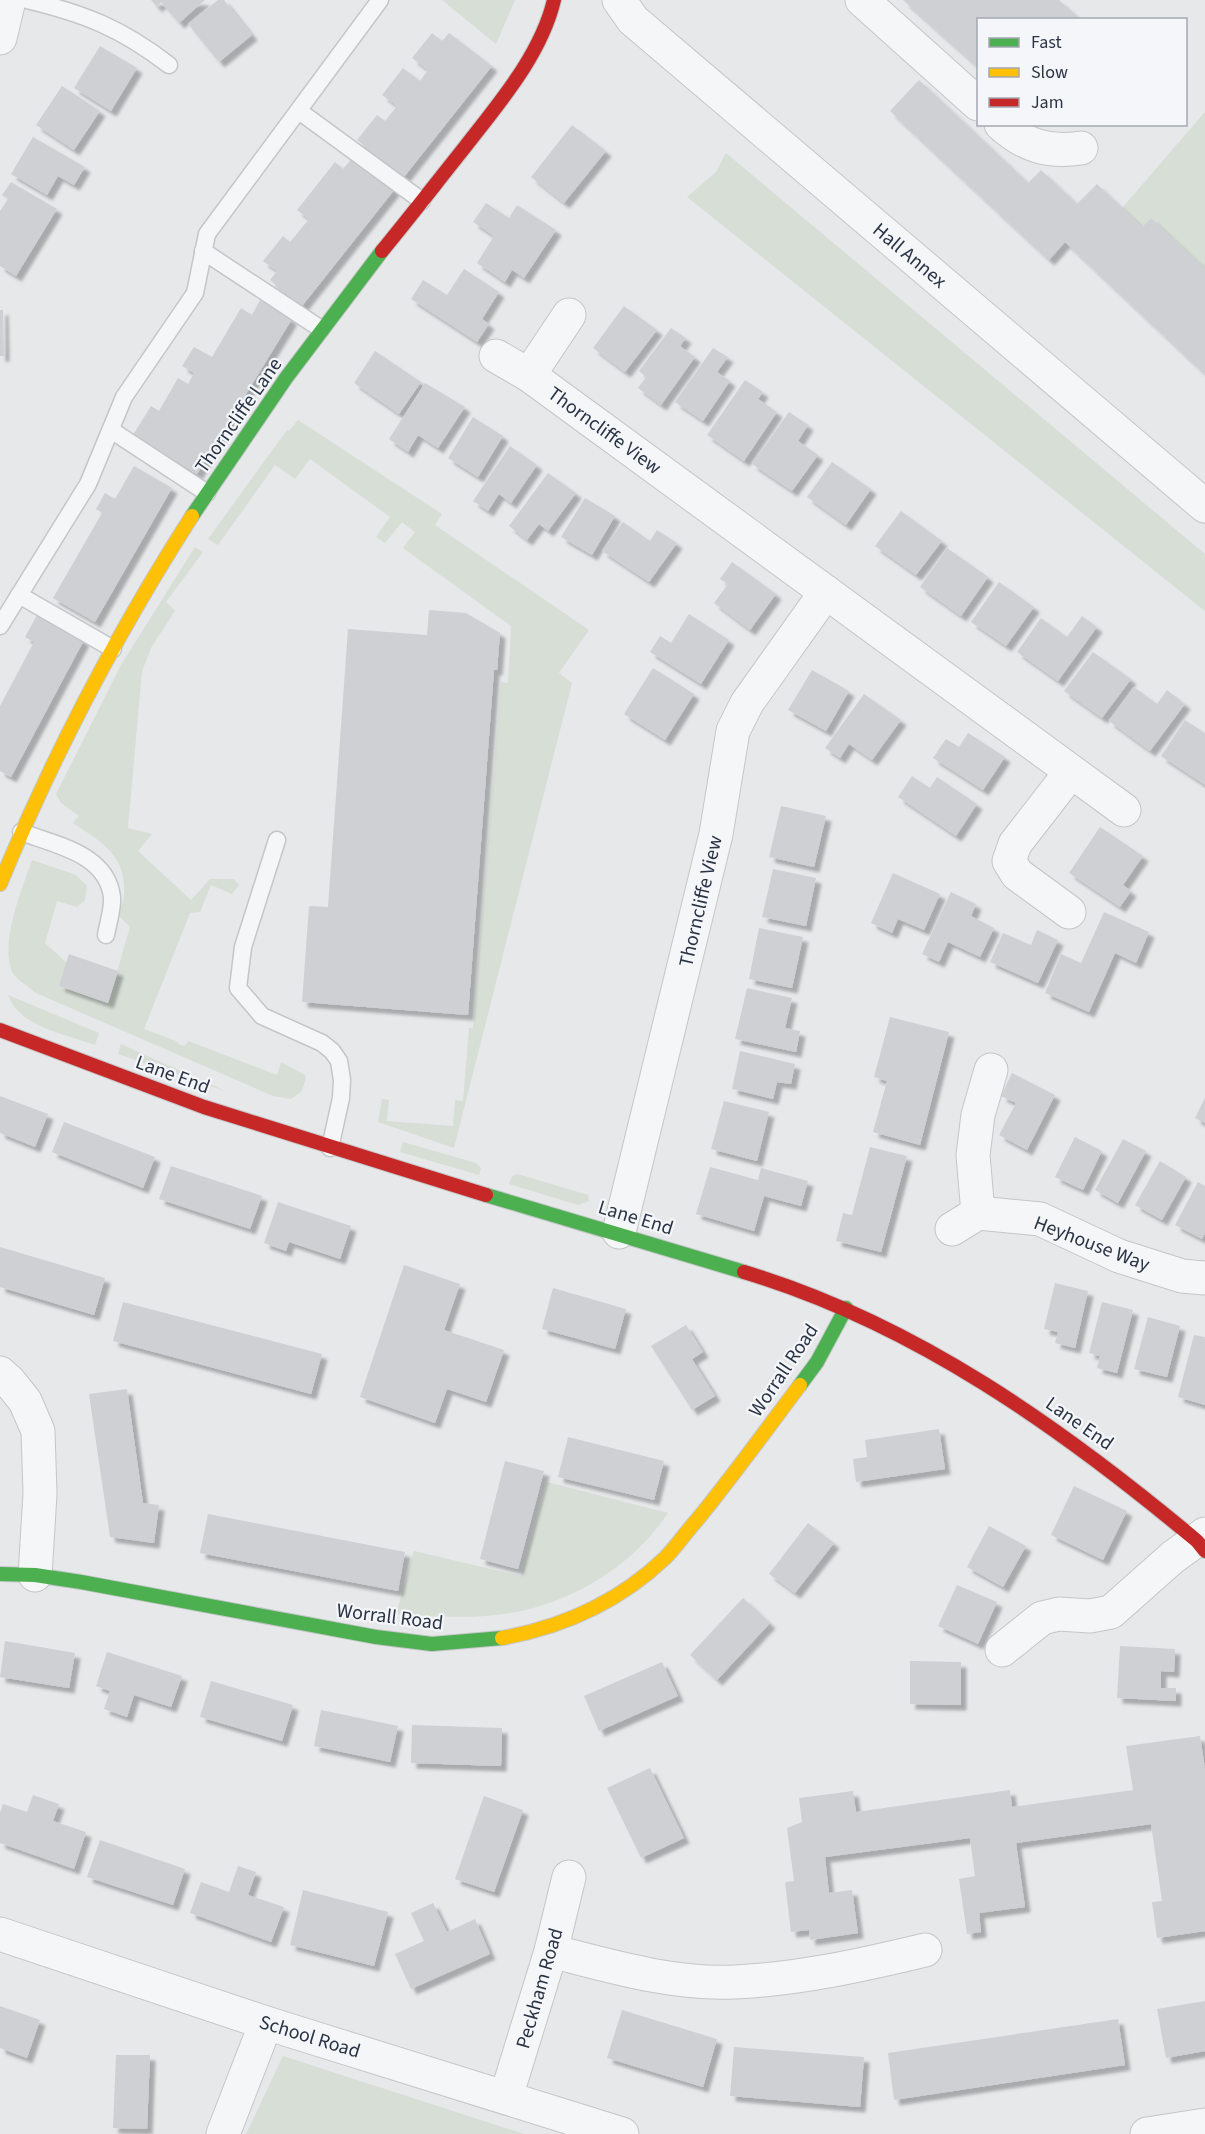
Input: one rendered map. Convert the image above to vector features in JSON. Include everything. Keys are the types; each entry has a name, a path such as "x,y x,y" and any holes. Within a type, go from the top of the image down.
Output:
{"street":[{"path":"0,38 9,0"},
{"name":"Thorncliffe Lane","path":"0,884 63,740 113,649 207,493 321,329 493,110 542,37 554,9 554,0"},
{"name":"Hall Annex","path":"620,0 633,20 1205,507"},
{"path":"862,0 977,103"},
{"path":"1003,126 1022,141 1036,147 1051,150 1081,148"},
{"name":"Thorncliffe View","path":"529,375 569,315"},
{"name":"Thorncliffe View","path":"496,356 529,375 970,696 1070,773 1124,810"},
{"name":"Thorncliffe View","path":"619,1232 716,834 733,731 747,702 826,592"},
{"path":"1069,912 1017,874 1009,861 1015,844 1070,773"},
{"name":"Lane End","path":"0,1030 204,1107 330,1148 619,1232 791,1286 846,1308 970,1373 1063,1433 1202,1542"},
{"name":"Heyhouse Way","path":"991,1070 978,1115 965,1221 1040,1219 1119,1256 1182,1276 1205,1278"},
{"name":"Worrall Road","path":"0,1575 35,1575 376,1637 432,1644 488,1641 531,1633 582,1616 625,1590 664,1558 716,1497 817,1362 846,1308"},
{"path":"0,1373 25,1401 38,1431 40,1494 35,1575"},
{"path":"1002,1650 1042,1618 1059,1614 1090,1616 1110,1612 1173,1557 1202,1542"},
{"name":"Peckham Road","path":"506,2097 551,1951 569,1877"},
{"name":"School Road","path":"0,1934 266,2023 622,2134"},
{"path":"551,1951 645,1974 733,1982 800,1976 925,1950"},
{"path":"223,2134 266,2023"},
{"path":"1147,2134 1205,2126"}],"lane":[{"path":"27,0 103,22 140,42 169,64"},
{"path":"0,626 88,484 124,397 195,293 207,234 380,0"},
{"path":"299,111 422,201"},
{"path":"203,251 321,329"},
{"path":"111,430 207,493"},
{"path":"19,595 113,649"},
{"path":"21,832 94,862 106,876 112,899 106,935"},
{"path":"277,840 243,947 238,987 262,1017 322,1043 339,1061 342,1080 341,1098 330,1148"}],"shaded area":[{"path":"442,0 515,0 496,44"},
{"path":"1205,112 1205,269 1151,218 1142,227 1122,208"},
{"path":"726,153 1205,554 1205,611 687,197 716,172"},
{"path":"298,420 442,514 435,525 589,630 559,673 572,683 454,1148 378,1122 382,1099 389,1100 387,1121 453,1126 455,1100 463,1101 469,1028 473,1028 501,682 508,683 511,626 403,548 415,532 402,522 385,543 376,537 390,517 310,459 295,479 275,465 218,545 208,539 287,430 289,431"},
{"path":"195,547 203,552 166,602 175,611 152,646 142,671 128,828 152,834 138,851 191,900 210,879 234,879 239,885 232,894 211,885 200,912 190,913 144,1029 176,1041 180,1045 185,1046 188,1041 277,1075 281,1062 305,1075 306,1079 301,1092 291,1099 273,1096 36,993 14,975 9,959 10,931 32,860 76,875 87,886 85,900 77,907 57,901 45,943 67,963 59,986 108,1003 130,927 120,917 124,880 121,869 110,851 73,823 79,816 61,803 56,794 121,665"},
{"path":"8,995 99,1033 95,1045 33,1022 22,1015"},
{"path":"121,1044 225,1091 118,1054"},
{"path":"403,1142 476,1163 481,1168 479,1175 400,1152"},
{"path":"518,1174 588,1195 589,1201 578,1205 509,1184 512,1176"},
{"path":"547,1482 668,1513 638,1549 619,1565 600,1579 556,1600 510,1613 482,1616 396,1614 414,1551 521,1576"},
{"path":"283,2056 524,2134 246,2134"}],"building":[{"path":"151,0 205,0 179,23 161,2 157,7"},
{"path":"218,0 224,0 252,35 219,62 188,24"},
{"path":"903,0 1059,0 1079,18 977,18 977,66"},
{"path":"432,33 442,41 449,33 492,66 404,177 357,140 377,115 385,121 397,106 382,95 403,68 420,81 428,70 412,58"},
{"path":"100,46 137,68 111,111 74,88"},
{"path":"919,80 1028,183 1041,170 1077,204 1097,184 1142,227 1151,218 1205,269 1205,374 1065,242 1049,260 890,111"},
{"path":"62,86 100,111 74,150 36,125"},
{"path":"572,125 606,151 564,203 531,177"},
{"path":"33,137 85,167 74,185 58,176 47,195 11,174"},
{"path":"354,156 395,189 302,306 270,280 277,271 263,261 283,236 290,242 309,219 297,210 335,162 343,169"},
{"path":"11,182 57,209 16,276 0,266 0,211 8,199 2,195"},
{"path":"486,203 509,218 517,205 556,230 524,278 512,270 505,282 477,263 494,236 473,222"},
{"path":"464,269 499,292 482,319 489,324 477,342 411,299 423,280 447,295"},
{"path":"260,300 292,319 197,474 133,435 151,406 159,411 178,378 188,384 194,373 182,366 194,347 212,357 241,308 252,315"},
{"path":"624,306 657,330 625,372 593,348"},
{"path":"0,310 3,310 4,356 0,356"},
{"path":"671,328 686,338 680,346 695,357 661,405 638,388 646,377 639,371"},
{"path":"713,348 728,357 717,372 730,381 703,421 675,402"},
{"path":"375,351 421,382 399,414 354,383"},
{"path":"745,380 763,392 758,399 777,412 744,461 707,435"},
{"path":"425,383 465,407 438,448 418,435 408,452 389,439"},
{"path":"789,412 808,425 798,441 818,455 792,491 752,464"},
{"path":"473,417 503,436 478,477 448,458"},
{"path":"510,446 537,465 511,503 499,494 488,511 473,501"},
{"path":"832,462 871,489 846,525 807,497"},
{"path":"134,466 172,488 95,622 53,598 102,513 96,509 105,493 115,499"},
{"path":"548,473 576,493 548,531 539,524 527,540 509,526"},
{"path":"585,498 615,516 592,555 561,537"},
{"path":"901,511 942,541 916,575 875,546"},
{"path":"623,522 650,541 657,530 677,543 649,582 602,551"},
{"path":"947,548 988,577 961,616 920,587"},
{"path":"732,562 776,594 750,630 714,603 728,584 720,579"},
{"path":"999,582 1034,607 1006,646 971,622"},
{"path":"429,610 466,613 500,633 497,670 494,670 468,1015 302,1002 309,906 328,907 348,629 427,635"},
{"path":"689,614 729,640 701,684 650,652 660,636 671,643"},
{"path":"37,615 84,640 11,777 0,771 0,706 34,642 25,637"},
{"path":"1082,616 1097,627 1058,681 1017,652 1041,618 1067,637"},
{"path":"1093,652 1131,679 1102,718 1064,691"},
{"path":"653,668 694,694 665,740 624,714"},
{"path":"812,670 849,691 826,731 788,710"},
{"path":"1134,687 1157,704 1167,690 1185,704 1150,751 1109,721"},
{"path":"864,694 901,720 872,760 849,744 840,758 825,748"},
{"path":"1185,720 1205,733 1205,785 1161,756"},
{"path":"968,733 1005,757 983,790 933,758 946,739 959,747"},
{"path":"912,776 930,788 937,777 977,804 956,836 898,797"},
{"path":"781,806 826,816 814,867 769,857"},
{"path":"1100,827 1143,856 1123,885 1131,891 1120,907 1069,873"},
{"path":"773,869 816,878 806,926 762,917"},
{"path":"893,873 940,894 924,930 898,919 892,933 871,923"},
{"path":"951,892 976,904 971,916 994,928 980,957 948,942 939,962 922,954"},
{"path":"1104,912 1149,932 1136,963 1115,953 1089,1012 1045,993 1061,954 1081,963"},
{"path":"759,928 803,937 792,988 749,979"},
{"path":"1037,930 1058,940 1038,983 990,962 1003,933 1031,945"},
{"path":"69,954 118,971 108,1003 59,986"},
{"path":"747,988 792,998 785,1028 800,1031 796,1052 735,1039"},
{"path":"890,1017 949,1032 920,1145 873,1132 887,1081 874,1077"},
{"path":"740,1051 795,1064 791,1084 777,1082 773,1099 732,1089"},
{"path":"1012,1073 1055,1095 1027,1150 999,1135 1016,1103 1001,1096"},
{"path":"0,1096 48,1114 35,1147 0,1133"},
{"path":"1205,1098 1205,1123 1195,1118"},
{"path":"724,1101 769,1112 757,1161 711,1149"},
{"path":"64,1122 155,1157 143,1188 52,1152"},
{"path":"1075,1137 1102,1151 1083,1190 1055,1177"},
{"path":"1123,1139 1146,1151 1118,1203 1095,1190"},
{"path":"870,1147 907,1156 881,1252 836,1241 843,1213 852,1215"},
{"path":"1160,1161 1186,1177 1162,1220 1135,1205"},
{"path":"171,1166 262,1196 250,1229 159,1199"},
{"path":"710,1167 758,1180 761,1168 808,1181 801,1206 764,1196 754,1231 696,1214"},
{"path":"1198,1182 1205,1186 1205,1233 1202,1239 1175,1225"},
{"path":"278,1202 351,1226 340,1259 289,1242 286,1251 264,1243"},
{"path":"0,1247 105,1278 94,1315 0,1287"},
{"path":"404,1265 460,1284 444,1330 504,1350 486,1402 447,1389 435,1423 360,1397"},
{"path":"1055,1283 1088,1291 1075,1348 1055,1343 1058,1332 1044,1329"},
{"path":"553,1288 626,1309 615,1349 542,1329"},
{"path":"123,1302 322,1354 311,1394 113,1341"},
{"path":"1102,1302 1133,1310 1117,1373 1097,1368 1100,1356 1089,1353"},
{"path":"1148,1317 1180,1326 1167,1377 1134,1369"},
{"path":"686,1325 703,1352 692,1359 715,1396 692,1410 651,1346"},
{"path":"1194,1335 1205,1337 1205,1405 1178,1397"},
{"path":"127,1389 143,1503 159,1505 154,1543 110,1537 89,1394"},
{"path":"939,1429 945,1469 856,1482 853,1459 867,1457 865,1440"},
{"path":"568,1437 664,1461 654,1500 558,1477"},
{"path":"505,1461 544,1471 518,1569 480,1559"},
{"path":"1074,1486 1127,1511 1103,1560 1051,1535"},
{"path":"208,1514 405,1552 398,1591 200,1553"},
{"path":"808,1523 834,1543 795,1593 769,1574"},
{"path":"989,1526 1026,1546 1003,1587 967,1567"},
{"path":"957,1585 997,1602 978,1644 938,1626"},
{"path":"743,1598 770,1623 717,1680 690,1655"},
{"path":"5,1641 75,1653 69,1688 0,1677"},
{"path":"1120,1646 1175,1649 1174,1672 1161,1671 1161,1688 1176,1688 1176,1701 1117,1698"},
{"path":"107,1652 182,1676 171,1707 134,1695 127,1717 104,1709 110,1691 96,1686"},
{"path":"910,1661 961,1662 961,1705 910,1704"},
{"path":"662,1662 678,1696 599,1731 584,1696"},
{"path":"211,1681 293,1705 282,1741 200,1717"},
{"path":"321,1710 398,1726 390,1762 314,1746"},
{"path":"412,1725 502,1728 501,1766 411,1763"},
{"path":"1200,1736 1205,1769 1205,1931 1157,1938 1152,1902 1162,1901 1151,1824 1016,1843 1025,1907 979,1913 981,1932 967,1934 959,1879 975,1876 970,1838 825,1857 829,1893 852,1890 858,1933 810,1940 809,1930 791,1932 785,1882 794,1881 787,1828 802,1822 799,1798 853,1791 856,1812 1010,1790 1012,1807 1133,1790 1126,1746"},
{"path":"650,1768 684,1838 641,1858 607,1788"},
{"path":"33,1795 59,1804 53,1821 86,1832 74,1869 0,1843 0,1813 3,1804 27,1812"},
{"path":"484,1796 523,1810 494,1892 455,1879"},
{"path":"100,1840 185,1869 173,1905 87,1877"},
{"path":"238,1866 256,1872 248,1895 284,1907 271,1942 190,1913 201,1882 229,1892"},
{"path":"303,1890 388,1912 374,1966 290,1945"},
{"path":"433,1903 447,1932 475,1919 490,1954 411,1989 395,1954 424,1941 411,1913"},
{"path":"1205,2001 1205,2051 1166,2058 1157,2009"},
{"path":"0,2006 40,2020 27,2058 0,2048"},
{"path":"622,2010 717,2039 703,2087 607,2058"},
{"path":"1118,2019 1125,2065 894,2100 888,2053"},
{"path":"734,2047 864,2057 860,2107 730,2096"},
{"path":"116,2055 150,2055 147,2129 113,2128"}],"traffic: fast":[{"path":"192,516 286,378 382,251"},
{"path":"486,1195 744,1272"},
{"path":"800,1385 817,1362 846,1308"},
{"path":"0,1574 35,1575 81,1582 376,1637 432,1644 502,1638"}],"traffic: slow":[{"path":"0,884 64,742 112,650 192,516"},
{"path":"502,1638 547,1627 590,1610 648,1573 669,1554 697,1520 800,1385"}],"traffic: jam":[{"path":"382,251 517,78 539,40 554,0"},
{"path":"0,1030 204,1107 486,1195"},
{"path":"744,1272 807,1294 868,1320 984,1383 1093,1458 1197,1541 1205,1551"}]}
